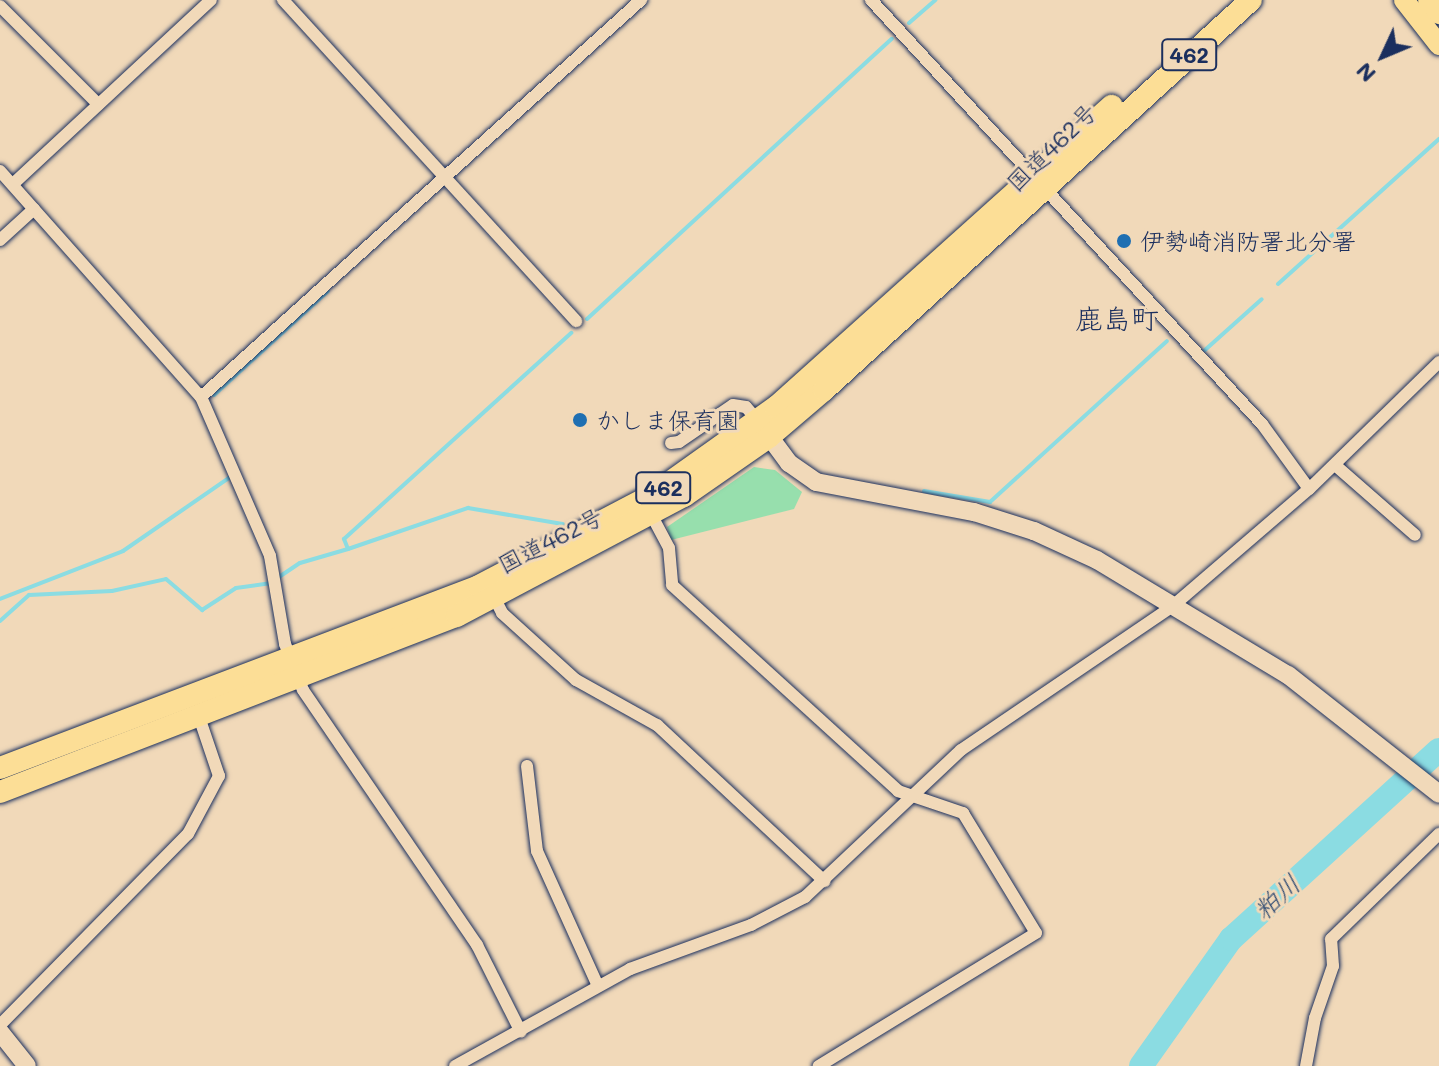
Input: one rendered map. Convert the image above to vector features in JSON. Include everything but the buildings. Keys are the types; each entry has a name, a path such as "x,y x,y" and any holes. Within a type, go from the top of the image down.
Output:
{"highway":[{"name":"国道462号","path":"1039,183 1232,0"},
{"name":"国道462号","path":"0,768 494,597 652,516 763,429 1039,183 1251,0"},
{"name":"国道462号","path":"0,792 198,714 293,667 479,586 564,545 763,429"}],"main road":[{"path":"1404,0 1439,45"},
{"path":"1428,0 1439,14"}],"street":[{"path":"13,184 211,0"},
{"path":"283,0 576,321"},
{"path":"201,397 641,0"},
{"path":"871,0 1262,424 1309,489"},
{"path":"0,6 98,104"},
{"path":"0,171 201,397 270,556 293,667 314,710 477,945 521,1032"},
{"path":"0,240 34,209"},
{"path":"455,1066 521,1032 598,986 751,925 805,897 961,750 1174,605 1309,489 1439,362"},
{"path":"671,443 679,442 733,405 746,407 789,463 816,482 1008,522 1097,560 1288,675 1377,742 1439,794"},
{"path":"1335,465 1415,535"},
{"path":"652,516 669,548 672,585 909,797 963,813 1036,933 819,1066"},
{"path":"494,597 502,613 576,680 657,725 824,881"},
{"path":"0,1025 188,834 219,776 198,714"},
{"path":"527,766 537,851 598,986"},
{"path":"1306,1066 1315,1018 1333,966 1331,939 1439,834"},
{"path":"0,1032 27,1066"}],"green space":[{"path":"754,467 775,470 802,492 794,509 671,540 667,527"}],"waterway":[{"path":"909,23 935,0"},
{"path":"587,319 892,39"},
{"path":"1278,284 1439,139"},
{"path":"214,395 328,291"},
{"path":"1205,350 1262,299"},
{"path":"279,577 300,563 348,549 344,539 571,333"},
{"path":"924,491 990,502 1167,341"},
{"path":"0,599 123,551 233,475"},
{"path":"348,549 468,508 563,524"},
{"path":"0,621 29,595 112,591 166,579 202,610 236,588 270,583"},
{"name":"粕川","path":"1141,1066 1231,939 1439,750"}],"place":[{"name":"伊勢崎消防署北分署","path":"1124,241"},
{"name":"かしま保育園","path":"580,420"}],"district":[{"name":"鹿島町","path":"1117,318"}]}
